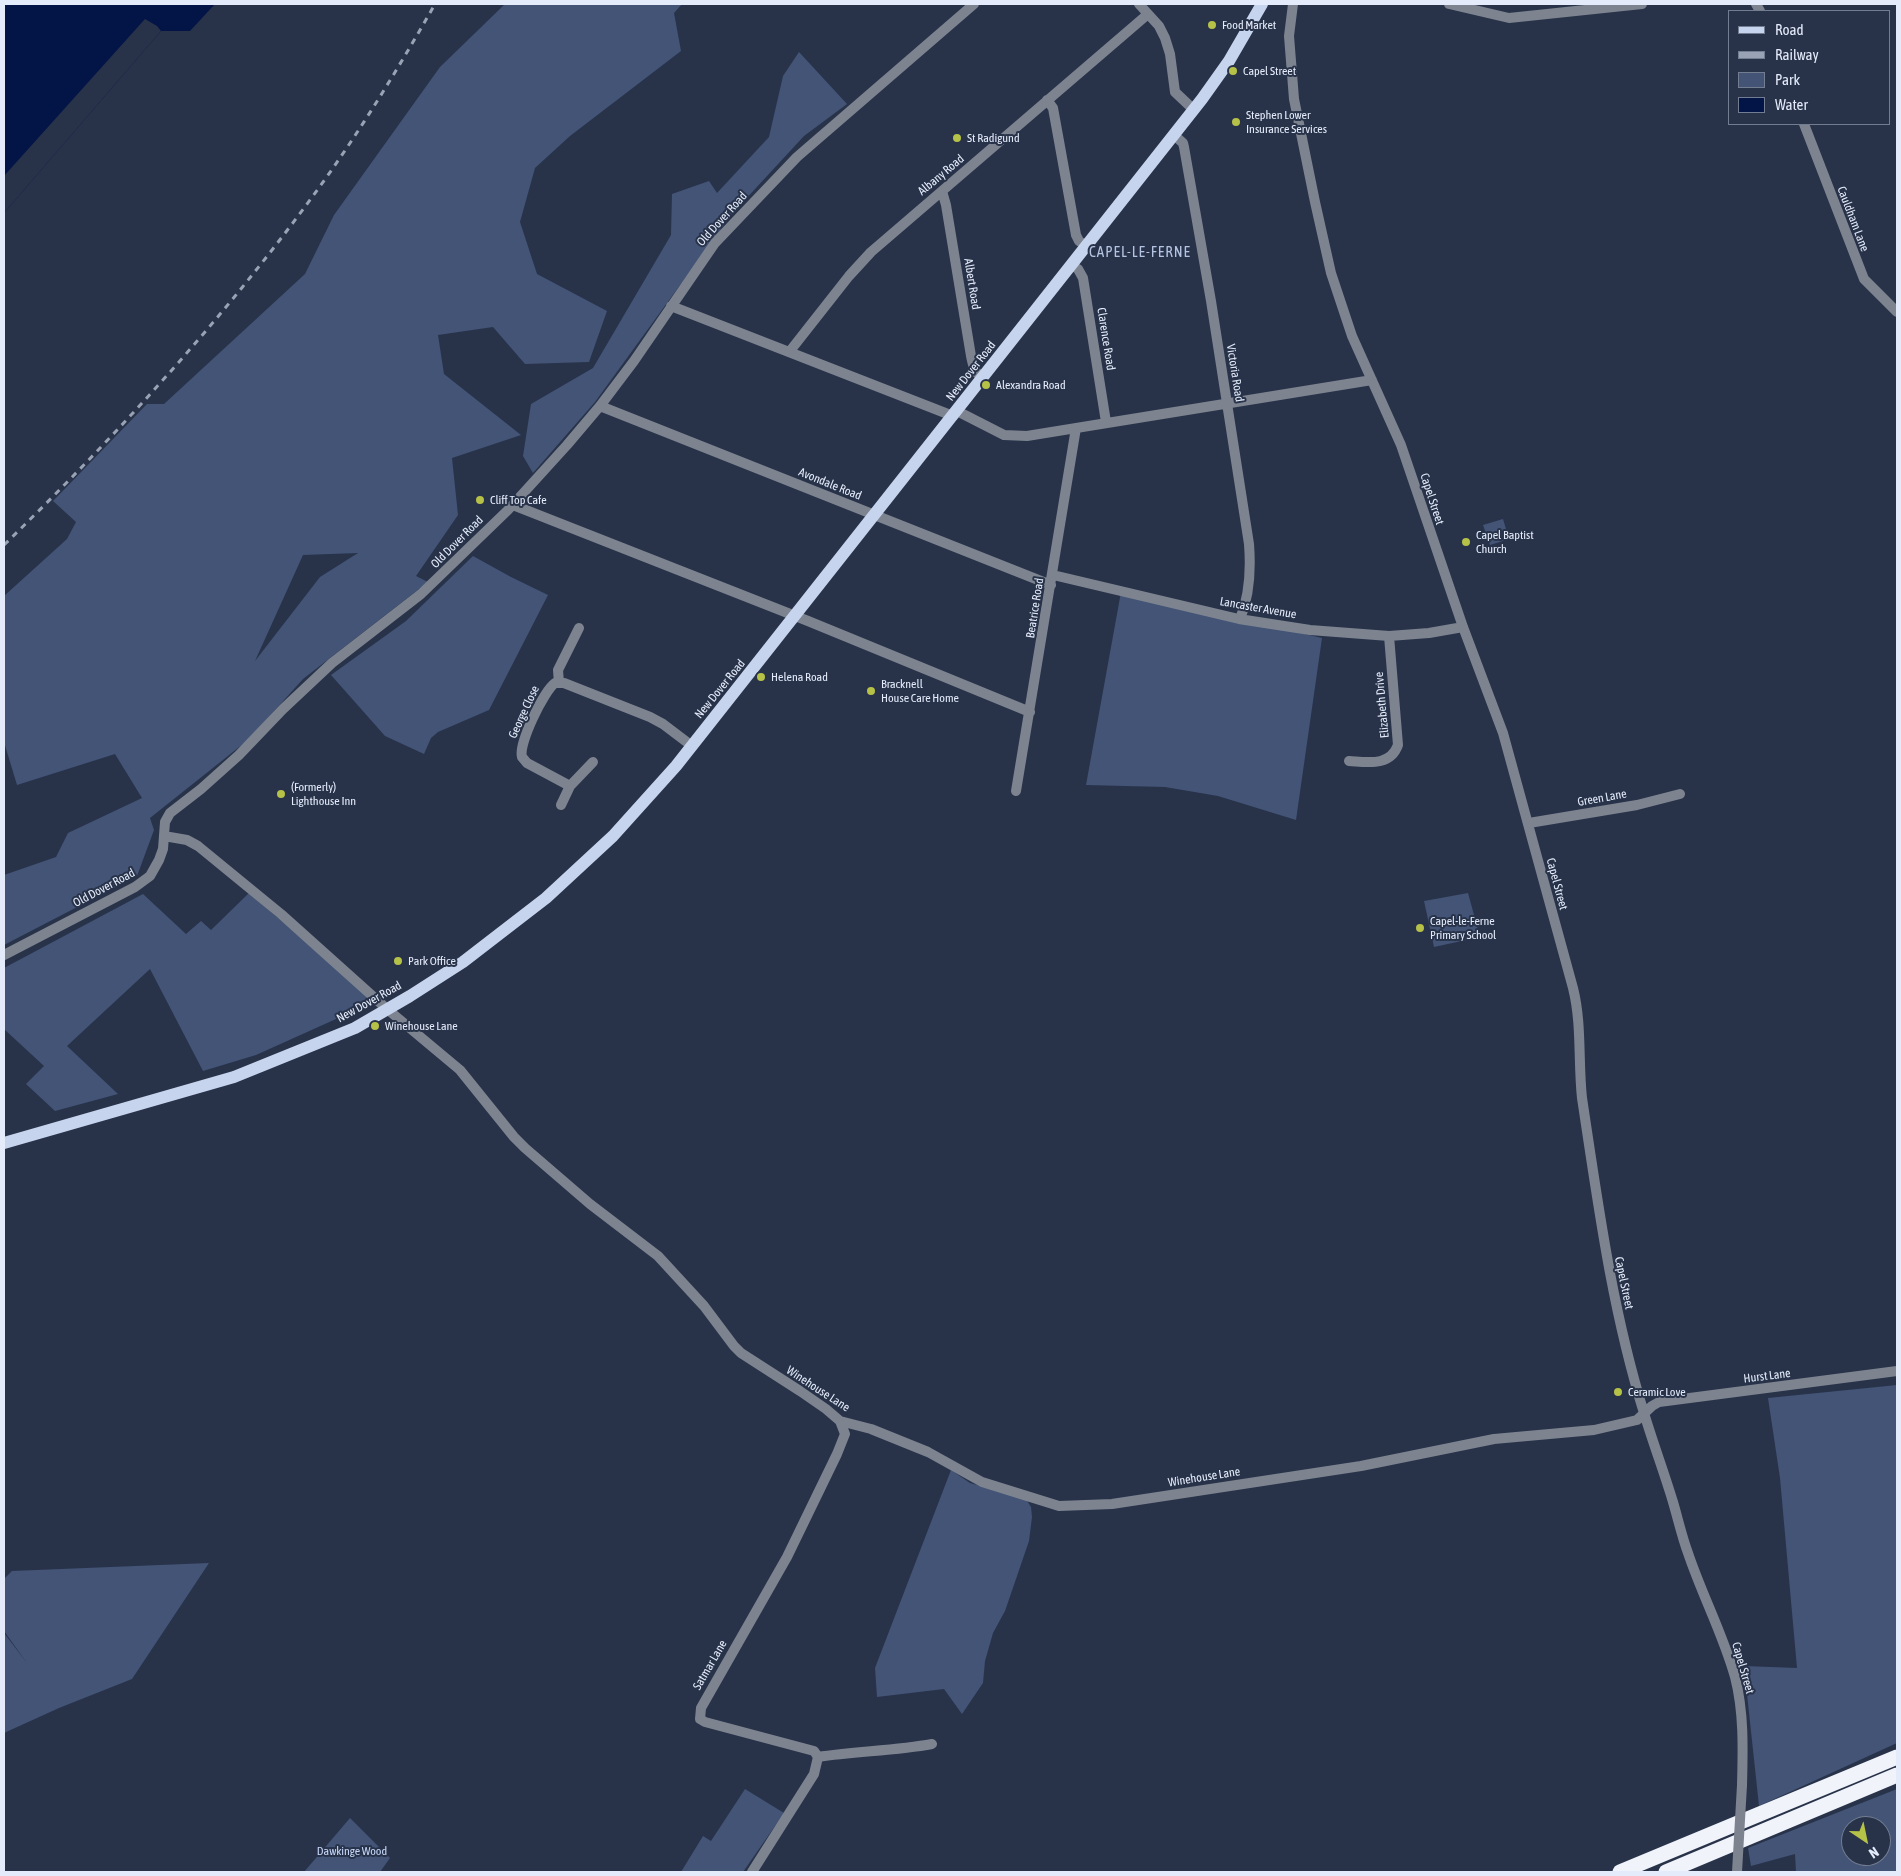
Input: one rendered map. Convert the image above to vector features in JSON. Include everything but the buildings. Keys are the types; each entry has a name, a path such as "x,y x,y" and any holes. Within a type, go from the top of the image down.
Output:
{"highway":[{"path":"1620,1872 1897,1757"},
{"path":"1666,1872 1897,1776"}],"main road":[{"name":"New Dover Road","path":"4,1143 234,1077 355,1028 467,959 546,898 618,830 655,791 796,617 982,377 1194,110 1229,61 1262,4"}],"street":[{"name":"Old Dover Road","path":"4,955 139,885 150,876 162,855 167,817 174,808 201,789 239,755 283,709 332,663 421,594 513,504 600,406 634,361 716,243 797,156 974,4"},
{"path":"1139,4 1159,26 1167,43 1176,92 1194,110"},
{"name":"Capel Street","path":"1293,4 1289,36 1294,99 1324,248 1344,314 1401,445 1463,627 1503,733 1529,823 1576,1003 1579,1018 1579,1074 1582,1098 1606,1258 1624,1341 1644,1414 1687,1551 1735,1677 1741,1712 1743,1743 1737,1872"},
{"path":"1449,4 1509,18 1642,4"},
{"name":"Albany Road","path":"790,351 860,263 895,230 1148,14"},
{"path":"1047,100 1053,108 1076,235 1079,241 1086,246"},
{"name":"Cauldham Lane","path":"1804,125 1864,279 1897,312"},
{"name":"Victoria Road","path":"1174,135 1183,143 1227,403 1250,559 1248,592 1240,619"},
{"name":"Albert Road","path":"942,191 946,205 971,356 975,371 982,377"},
{"name":"Clarence Road","path":"1071,265 1078,269 1083,278 1106,422"},
{"path":"671,306 955,413 1009,436 1027,436 1372,380"},
{"name":"Avondale Road","path":"600,406 874,515 1052,580"},
{"name":"Beatrice Road","path":"1016,791 1076,428"},
{"path":"513,504 1030,712"},
{"name":"Lancaster Avenue","path":"1052,580 1240,619 1310,630 1389,636 1436,632 1463,627"},
{"path":"559,682 558,670 579,628"},
{"name":"Elizabeth Drive","path":"1348,761 1382,761 1393,755 1398,745 1389,636"},
{"name":"George Close","path":"570,786 527,763 521,754 522,746 546,693 551,686 559,682 657,720 692,746"},
{"path":"561,805 570,786 593,762"},
{"name":"Green Lane","path":"1529,823 1637,804 1680,794"},
{"name":"Winehouse Lane","path":"164,836 187,840 198,846 281,914 387,1010 460,1070 525,1148 590,1204 658,1256 704,1306 740,1353 806,1395 840,1421 871,1429 928,1452 982,1482 1059,1506 1112,1504 1361,1466 1494,1439 1594,1430 1637,1420 1644,1414"},
{"name":"Hurst Lane","path":"1644,1414 1659,1402 1897,1371"},
{"name":"Satmar Lane","path":"818,1757 814,1752 700,1719 701,1708 787,1557 833,1463 845,1434 840,1421"},
{"path":"752,1872 814,1774 818,1757 932,1744"}],"green space":[{"path":"505,4 682,4 674,13 681,51 570,136 535,168 520,222 537,274 607,311 589,362 525,364 493,327 438,335 444,374 521,435 452,458 458,515 416,576 428,582 303,679 248,740 150,818 154,830 137,876 4,945 4,875 56,857 68,833 142,798 115,754 17,785 4,742 4,596 67,539 76,522 53,501 147,404 164,404 305,274 334,215 440,67","holes":["358,553 320,577 255,661 303,555"]},
{"path":"799,52 847,104 804,136 731,215 595,402 533,473 523,456 531,404 593,368 671,235 672,194 709,181 717,193 769,137 783,76"},
{"path":"1503,519 1509,539 1490,545 1483,525"},
{"path":"473,556 548,595 489,710 438,732 431,738 424,754 385,736 331,675 406,621"},
{"path":"1121,592 1322,638 1296,820 1218,796 1165,787 1086,785"},
{"path":"249,893 368,996 356,1010 256,1055 203,1071 150,969 67,1046 118,1094 55,1111 26,1084 44,1066 4,1029 4,968 143,894 186,934 201,921 211,930"},
{"path":"1468,893 1480,937 1434,947 1424,901"},
{"path":"1897,1385 1897,1743 1759,1806 1744,1666 1797,1668 1780,1478 1768,1398"},
{"path":"951,1470 970,1483 1026,1499 1031,1507 1032,1517 1029,1541 1005,1611 993,1633 985,1661 983,1683 962,1714 944,1689 877,1697 875,1668"},
{"path":"209,1563 132,1679 59,1708 4,1733 4,1633 27,1663 4,1631 4,1579 12,1571"},
{"path":"745,1789 784,1813 743,1872 681,1872 703,1836 711,1841"},
{"path":"1897,1789 1897,1872 1796,1872 1795,1854 1751,1866 1748,1848"},
{"name":"Dawkinge Wood","path":"350,1818 390,1858 380,1872 304,1872"}],"water":[{"path":"4,4 215,4 190,31 161,31 4,213"}],"pier":[{"path":"145,19 157,26 161,31 4,213 4,176"}],"railway":[{"path":"4,545 128,418 208,329 246,283 318,189 349,144 435,4"}],"place":[{"name":"Food Market","path":"1212,25"},
{"name":"Capel Street","path":"1233,71"},
{"name":"Stephen Lower Insurance Services","path":"1236,122"},
{"name":"St Radigund","path":"957,138"},
{"name":"Alexandra Road","path":"986,385"},
{"name":"Cliff Top Cafe","path":"480,500"},
{"name":"Capel Baptist Church","path":"1466,542"},
{"name":"Helena Road","path":"761,677"},
{"name":"Bracknell House Care Home","path":"871,691"},
{"name":"(Formerly) Lighthouse Inn","path":"281,794"},
{"name":"Capel-le-Ferne Primary School","path":"1420,928"},
{"name":"Park Office","path":"398,961"},
{"name":"Winehouse Lane","path":"375,1026"},
{"name":"Ceramic Love","path":"1618,1392"}],"district":[{"name":"CAPEL-LE-FERNE","path":"1140,252"}]}
